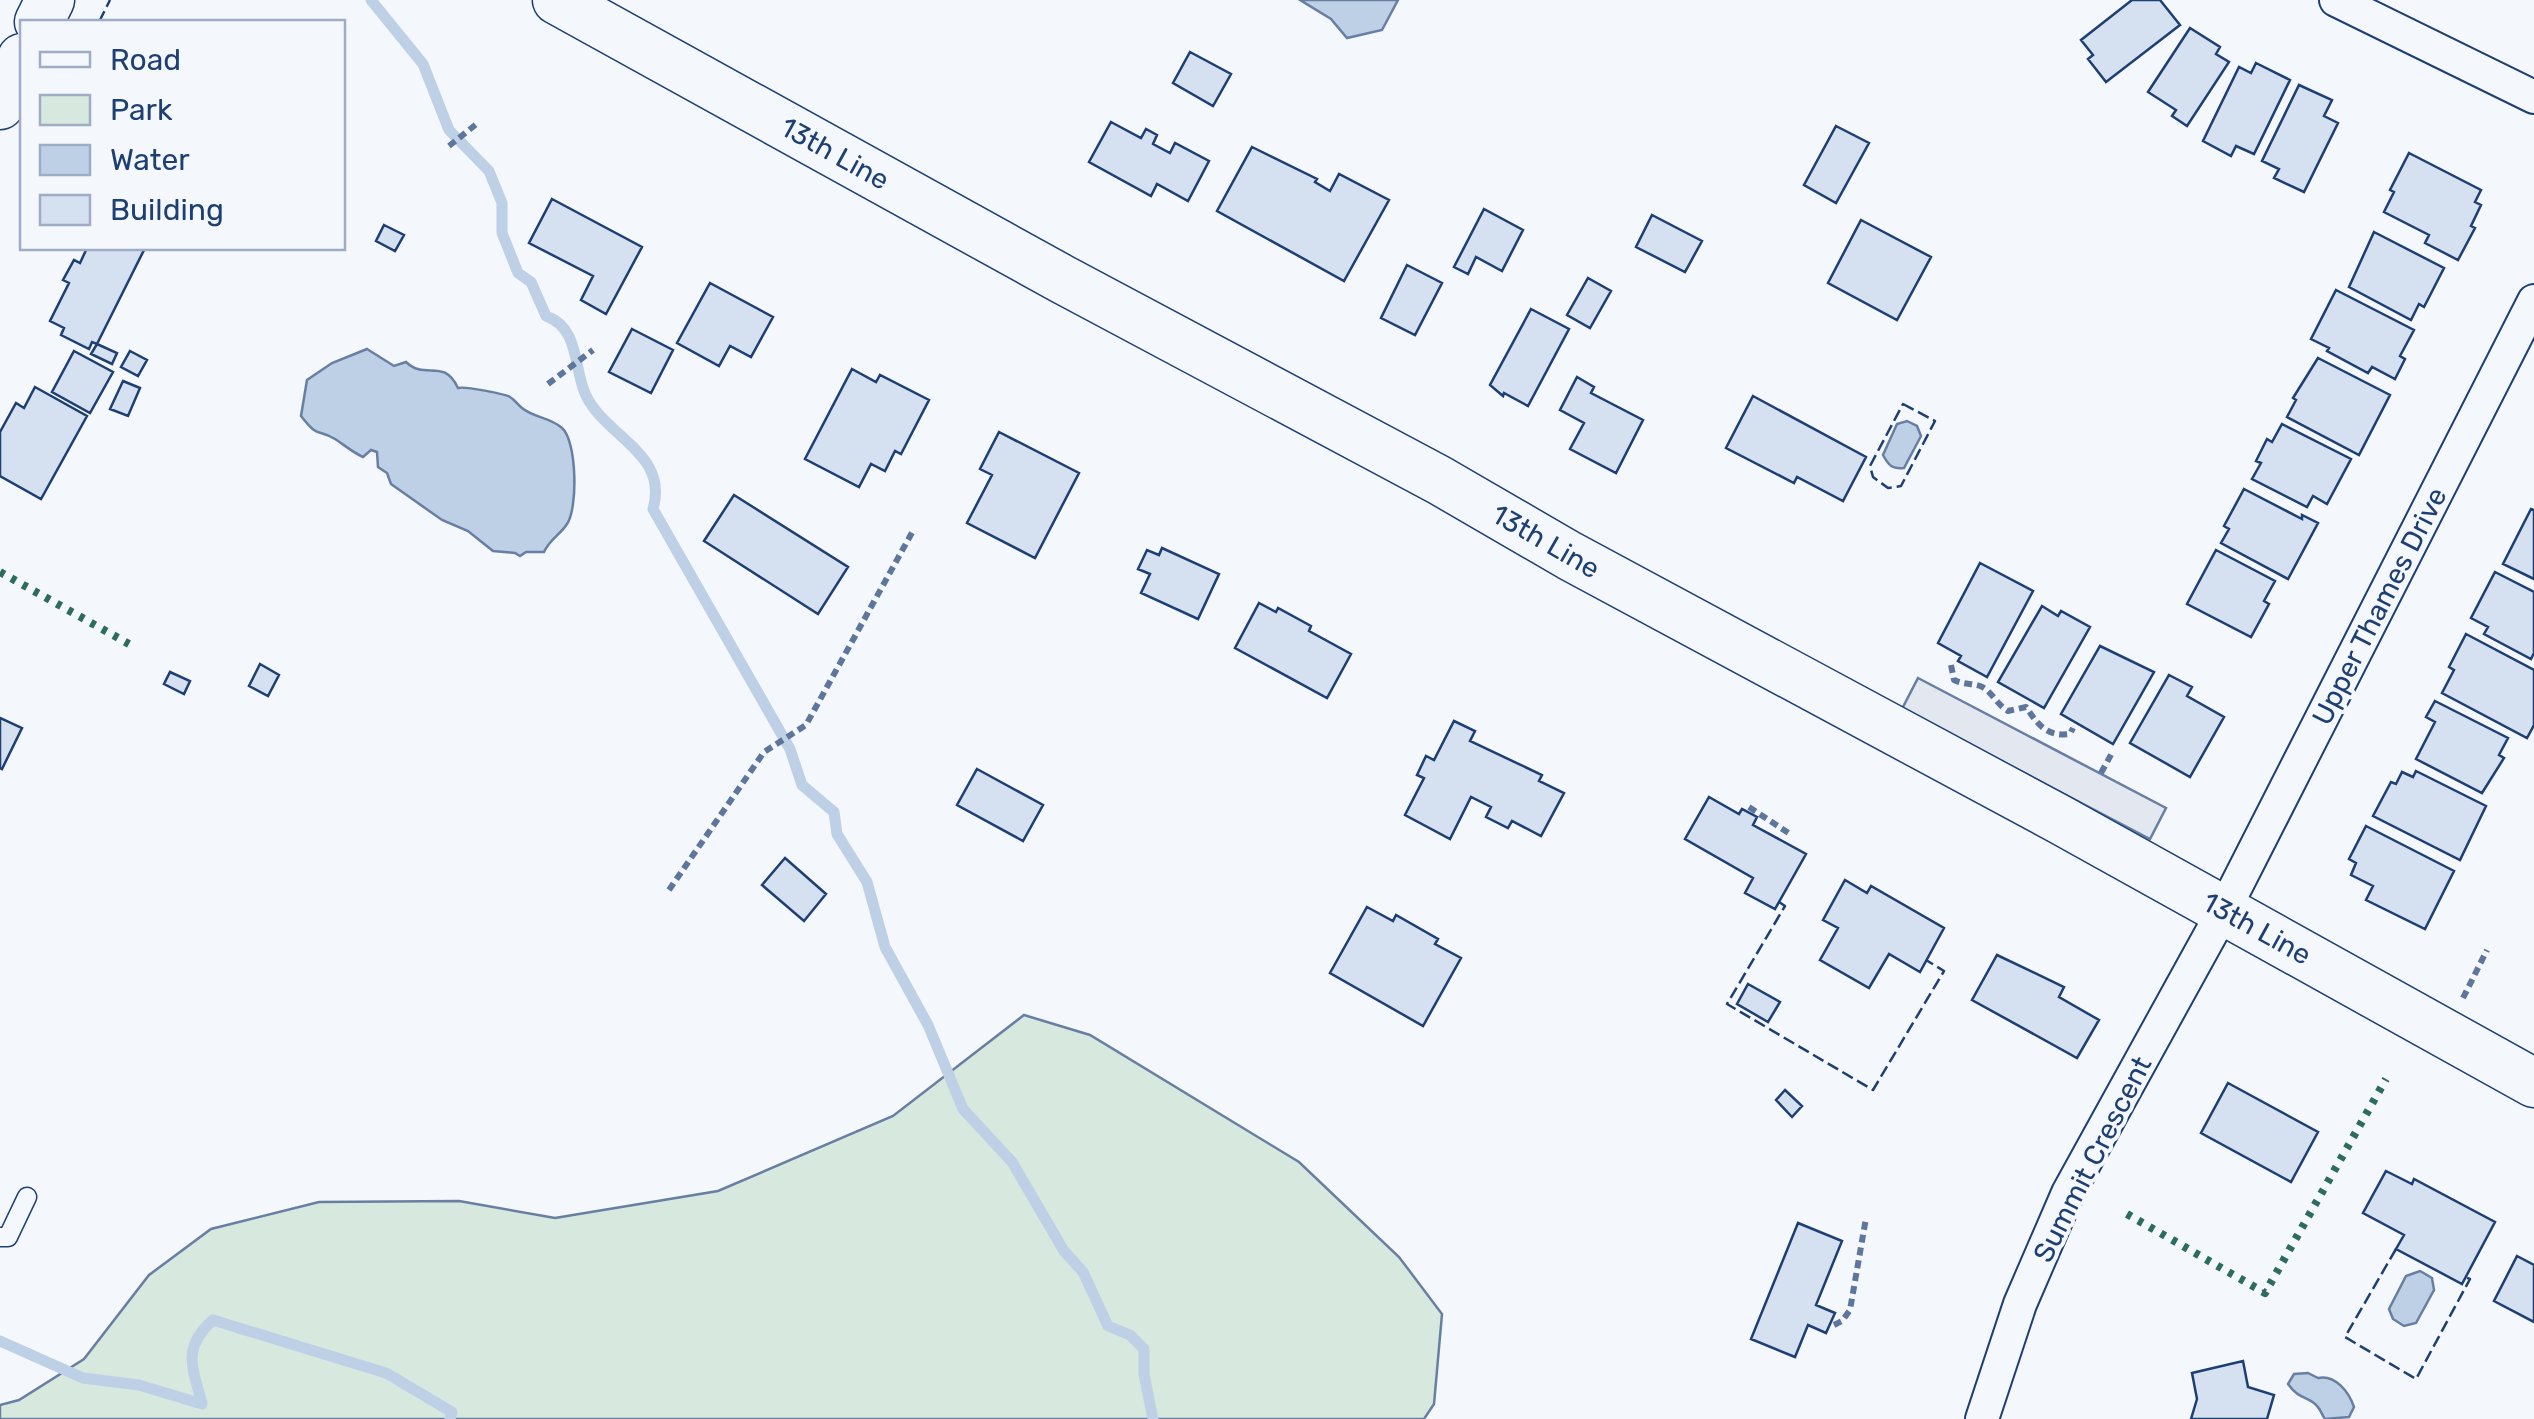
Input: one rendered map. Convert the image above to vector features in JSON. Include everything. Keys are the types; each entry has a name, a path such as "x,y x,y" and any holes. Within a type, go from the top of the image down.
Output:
{"main road":[{"name":"13th Line","path":"557,0 2534,1083"},
{"path":"0,104 20,62"}],"street":[{"path":"2336,0 2534,98"},
{"name":"Upper Thames Drive","path":"2224,910 2534,301"},
{"name":"Summit Crescent","path":"1982,1419 2020,1304 2068,1194 2224,910"}],"lane":[{"path":"0,1237 8,1236 27,1197"}],"path":[{"path":"449,146 479,122"},
{"path":"548,384 593,350"},
{"path":"669,890 764,752 806,725 914,530"},
{"path":"1951,665 1954,680 1966,686 1978,685 2008,711 2026,708 2039,726 2055,736 2070,734 2073,728"},
{"path":"2100,774 2113,751"},
{"path":"1748,807 1790,834"},
{"path":"2446,1033 2487,950"},
{"path":"1834,1326 1850,1310 1866,1218"}],"green space":[{"path":"1024,1015 1090,1035 1299,1162 1399,1257 1442,1314 1434,1404 1424,1419 0,1419 0,1405 19,1400 84,1359 149,1275 211,1229 319,1202 459,1201 555,1218 718,1191 893,1116"}],"shaded area":[{"path":"1918,678 2166,808 2150,839 1902,709"}],"water":[{"path":"1300,0 1398,0 1382,30 1347,38 1331,19"},
{"path":"367,349 394,366 406,362 420,370 440,371 458,388 510,397 527,411 562,428 571,446 573,504 567,524 544,552 520,556 493,551 391,484 387,473 378,467 377,452 371,450 363,457 307,423 301,416 307,380 332,363"},
{"path":"1907,421 1917,426 1921,436 1904,468 1894,467 1883,455 1897,424"},
{"path":"2420,1271 2432,1278 2434,1290 2416,1323 2404,1326 2393,1319 2389,1309 2406,1276"},
{"path":"2308,1373 2340,1385 2354,1407 2349,1417 2325,1419 2314,1403 2288,1384 2294,1374"}],"building":[{"path":"2132,0 2160,0 2180,25 2106,82 2088,59 2093,55 2081,40"},
{"path":"2190,28 2220,47 2216,54 2229,62 2187,126 2172,116 2176,110 2148,92"},
{"path":"1190,52 1231,74 1213,106 1173,83"},
{"path":"2256,63 2290,80 2254,154 2236,146 2231,156 2203,141 2239,67 2251,73"},
{"path":"2299,85 2332,100 2324,116 2338,123 2304,192 2274,178 2279,169 2262,161"},
{"path":"1111,122 1141,138 1146,129 1157,135 1153,144 1170,153 1175,143 1209,161 1188,201 1157,184 1151,196 1089,162"},
{"path":"1836,126 1869,143 1836,203 1804,185"},
{"path":"1252,147 1317,179 1315,182 1330,191 1339,174 1389,200 1344,281 1217,211"},
{"path":"2409,153 2481,190 2475,202 2481,205 2471,226 2475,228 2458,260 2425,243 2429,235 2384,212 2394,192 2390,190"},
{"path":"552,199 642,247 606,314 581,300 593,276 529,243"},
{"path":"1484,209 1523,230 1502,271 1476,257 1468,274 1454,267"},
{"path":"1652,215 1702,241 1685,272 1636,247"},
{"path":"1861,220 1931,257 1897,320 1828,283"},
{"path":"384,225 404,235 395,251 376,241"},
{"path":"2374,232 2444,268 2424,307 2419,304 2411,320 2349,287"},
{"path":"86,250 144,250 97,344 92,342 89,349 61,335 64,328 50,321 69,283 63,280 74,260 80,263"},
{"path":"1407,265 1442,283 1415,335 1381,318"},
{"path":"1588,278 1611,291 1590,328 1567,315"},
{"path":"710,283 773,317 751,357 730,346 719,366 677,343"},
{"path":"2336,290 2414,330 2400,356 2405,359 2395,379 2372,367 2368,373 2311,339"},
{"path":"1531,309 1569,329 1528,406 1504,393 1503,396 1490,385"},
{"path":"632,329 673,350 651,393 609,372"},
{"path":"97,344 117,353 112,364 91,354"},
{"path":"74,351 113,372 90,413 52,392"},
{"path":"130,351 147,360 138,376 121,367"},
{"path":"2318,358 2390,395 2359,455 2287,417 2296,400 2293,398"},
{"path":"852,369 876,382 880,375 929,400 901,454 895,451 885,471 871,464 859,487 805,459"},
{"path":"1577,377 1594,387 1591,393 1643,420 1616,473 1570,449 1584,423 1560,410"},
{"path":"123,381 140,388 128,416 110,409"},
{"path":"35,387 87,416 41,499 0,476 0,432 16,403 24,408"},
{"path":"1753,396 1866,457 1843,501 1797,477 1794,483 1726,448"},
{"path":"2282,424 2351,459 2327,504 2313,496 2307,507 2252,479 2267,439 2272,442"},
{"path":"999,432 1079,473 1035,558 967,523 992,475 980,469"},
{"path":"2244,489 2302,519 2302,515 2318,523 2288,579 2221,543 2229,529 2224,526"},
{"path":"734,495 848,567 818,614 704,541"},
{"path":"2531,509 2534,510 2534,579 2503,564"},
{"path":"1162,548 1219,574 1198,619 1141,593 1150,574 1138,569 1147,550 1159,555"},
{"path":"2216,550 2275,581 2264,601 2269,604 2251,637 2187,604"},
{"path":"1980,563 2033,591 1987,677 1958,661 1961,656 1938,643"},
{"path":"2495,572 2534,592 2531,659 2484,634 2488,627 2471,618"},
{"path":"1259,603 1276,612 1278,608 1311,626 1309,631 1351,654 1327,698 1235,648"},
{"path":"2042,606 2058,616 2061,611 2090,627 2044,708 1998,682"},
{"path":"2466,634 2534,670 2534,725 2527,738 2442,693 2454,670 2449,667"},
{"path":"2100,646 2154,672 2113,744 2061,714"},
{"path":"260,664 279,675 268,696 249,686"},
{"path":"170,672 190,681 184,694 164,684"},
{"path":"2169,675 2192,687 2187,696 2224,717 2190,777 2130,743"},
{"path":"2435,701 2508,738 2499,755 2504,758 2482,793 2416,759 2435,722 2426,717"},
{"path":"0,718 22,728 2,769 0,768"},
{"path":"1454,721 1475,731 1470,741 1542,775 1539,781 1564,793 1541,836 1512,821 1508,828 1486,817 1491,807 1471,797 1450,839 1405,815 1424,778 1417,775 1426,756 1434,760"},
{"path":"977,769 1043,805 1023,841 957,805"},
{"path":"2416,771 2486,806 2460,860 2373,816 2391,782 2396,784 2402,772 2413,777"},
{"path":"1709,797 1739,814 1742,809 1757,817 1753,825 1806,854 1775,909 1745,893 1753,878 1685,839"},
{"path":"2366,826 2454,871 2425,929 2366,900 2373,886 2351,875 2356,863 2349,859"},
{"path":"785,858 826,894 804,921 762,885"},
{"path":"1845,880 1867,893 1871,886 1944,928 1920,972 1889,954 1869,988 1820,960 1838,928 1823,920"},
{"path":"1367,907 1393,921 1396,915 1438,939 1435,944 1461,958 1423,1026 1330,973"},
{"path":"1997,955 2064,987 2059,997 2099,1020 2077,1058 1972,1000"},
{"path":"1748,984 1780,1002 1768,1022 1737,1004"},
{"path":"2228,1083 2318,1132 2291,1182 2201,1133"},
{"path":"1785,1090 1802,1106 1792,1117 1776,1100"},
{"path":"2386,1171 2412,1184 2414,1179 2495,1222 2462,1284 2396,1249 2404,1235 2363,1213"},
{"path":"1798,1223 1842,1241 1816,1305 1835,1313 1826,1333 1808,1325 1795,1357 1751,1339"},
{"path":"2517,1256 2534,1265 2534,1322 2494,1301"},
{"path":"2243,1361 2248,1387 2274,1395 2267,1419 2191,1419 2197,1399 2192,1373"}],"waterway":[{"path":"371,0 423,64 449,130 489,171 502,203 502,233 518,273 531,282 546,316 569,336 591,404 642,457 651,472 655,489 653,509 790,749 802,785 834,812 837,834 867,882 885,947 928,1025 963,1109 1012,1162 1064,1251 1083,1272 1108,1326 1130,1335 1144,1349 1144,1374 1153,1419"},
{"path":"0,1341 83,1378 139,1385 202,1404 193,1369 193,1349 213,1320 386,1373 452,1412 450,1419"}],"hedge":[{"path":"0,572 129,644"},
{"path":"2127,1214 2265,1293 2386,1079"}],"fence":[{"path":"100,20 110,0"},
{"path":"1903,404 1935,421 1901,486 1888,488 1873,477 1870,466 1903,404"},
{"path":"1779,902 1785,906 1727,1004 1873,1090 1944,971 1926,960"},
{"path":"2396,1249 2345,1337 2416,1379 2470,1279 2465,1277"}]}
